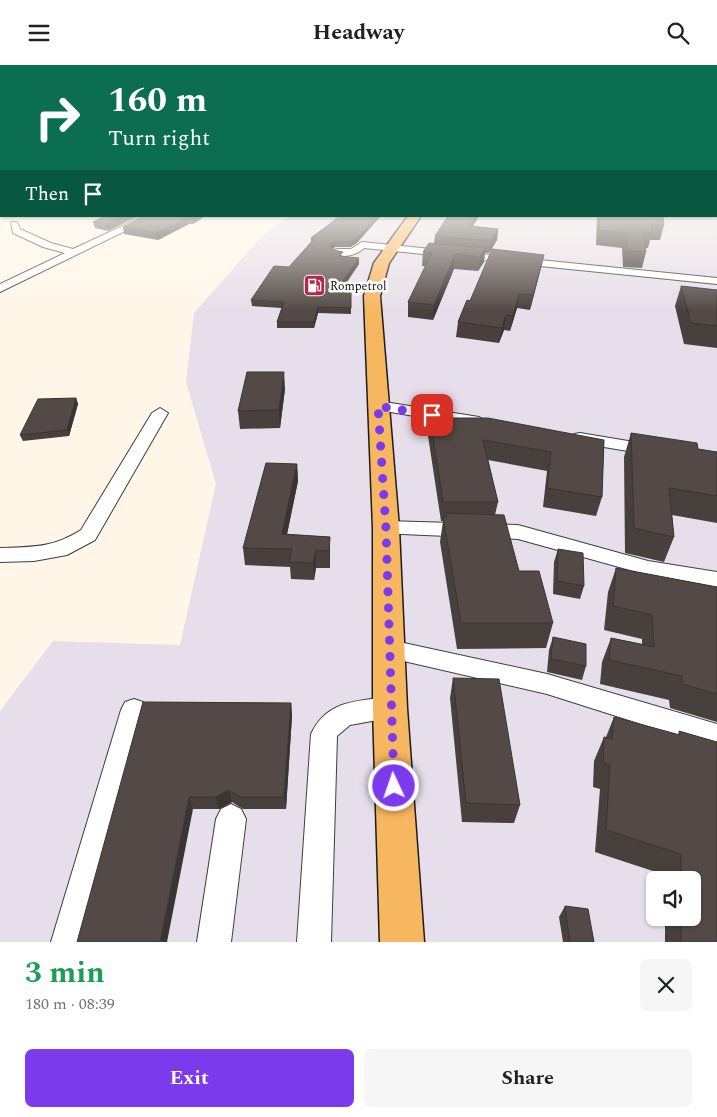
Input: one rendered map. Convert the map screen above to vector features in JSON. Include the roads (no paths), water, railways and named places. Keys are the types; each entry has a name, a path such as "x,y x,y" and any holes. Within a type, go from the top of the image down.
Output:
{"main road":[{"path":"402,942 390,708 386,529 372,318 373,289 379,269 405,230"}],"street":[{"path":"16,230 30,238 75,253"},
{"path":"0,288 123,230"},
{"path":"336,252 354,252 362,245 717,281"},
{"path":"0,278 30,275"},
{"path":"378,406 496,425"},
{"path":"0,555 34,554 67,548 88,535 160,413"},
{"path":"565,436 670,453"},
{"path":"386,529 518,532 648,568 717,580"},
{"path":"390,649 547,684 717,735"},
{"path":"314,942 324,734 327,726 342,716 390,708"},
{"path":"68,942 134,710"},
{"path":"214,942 232,819"}],"place":[{"name":"Rompetrol","path":"314,286"}]}
